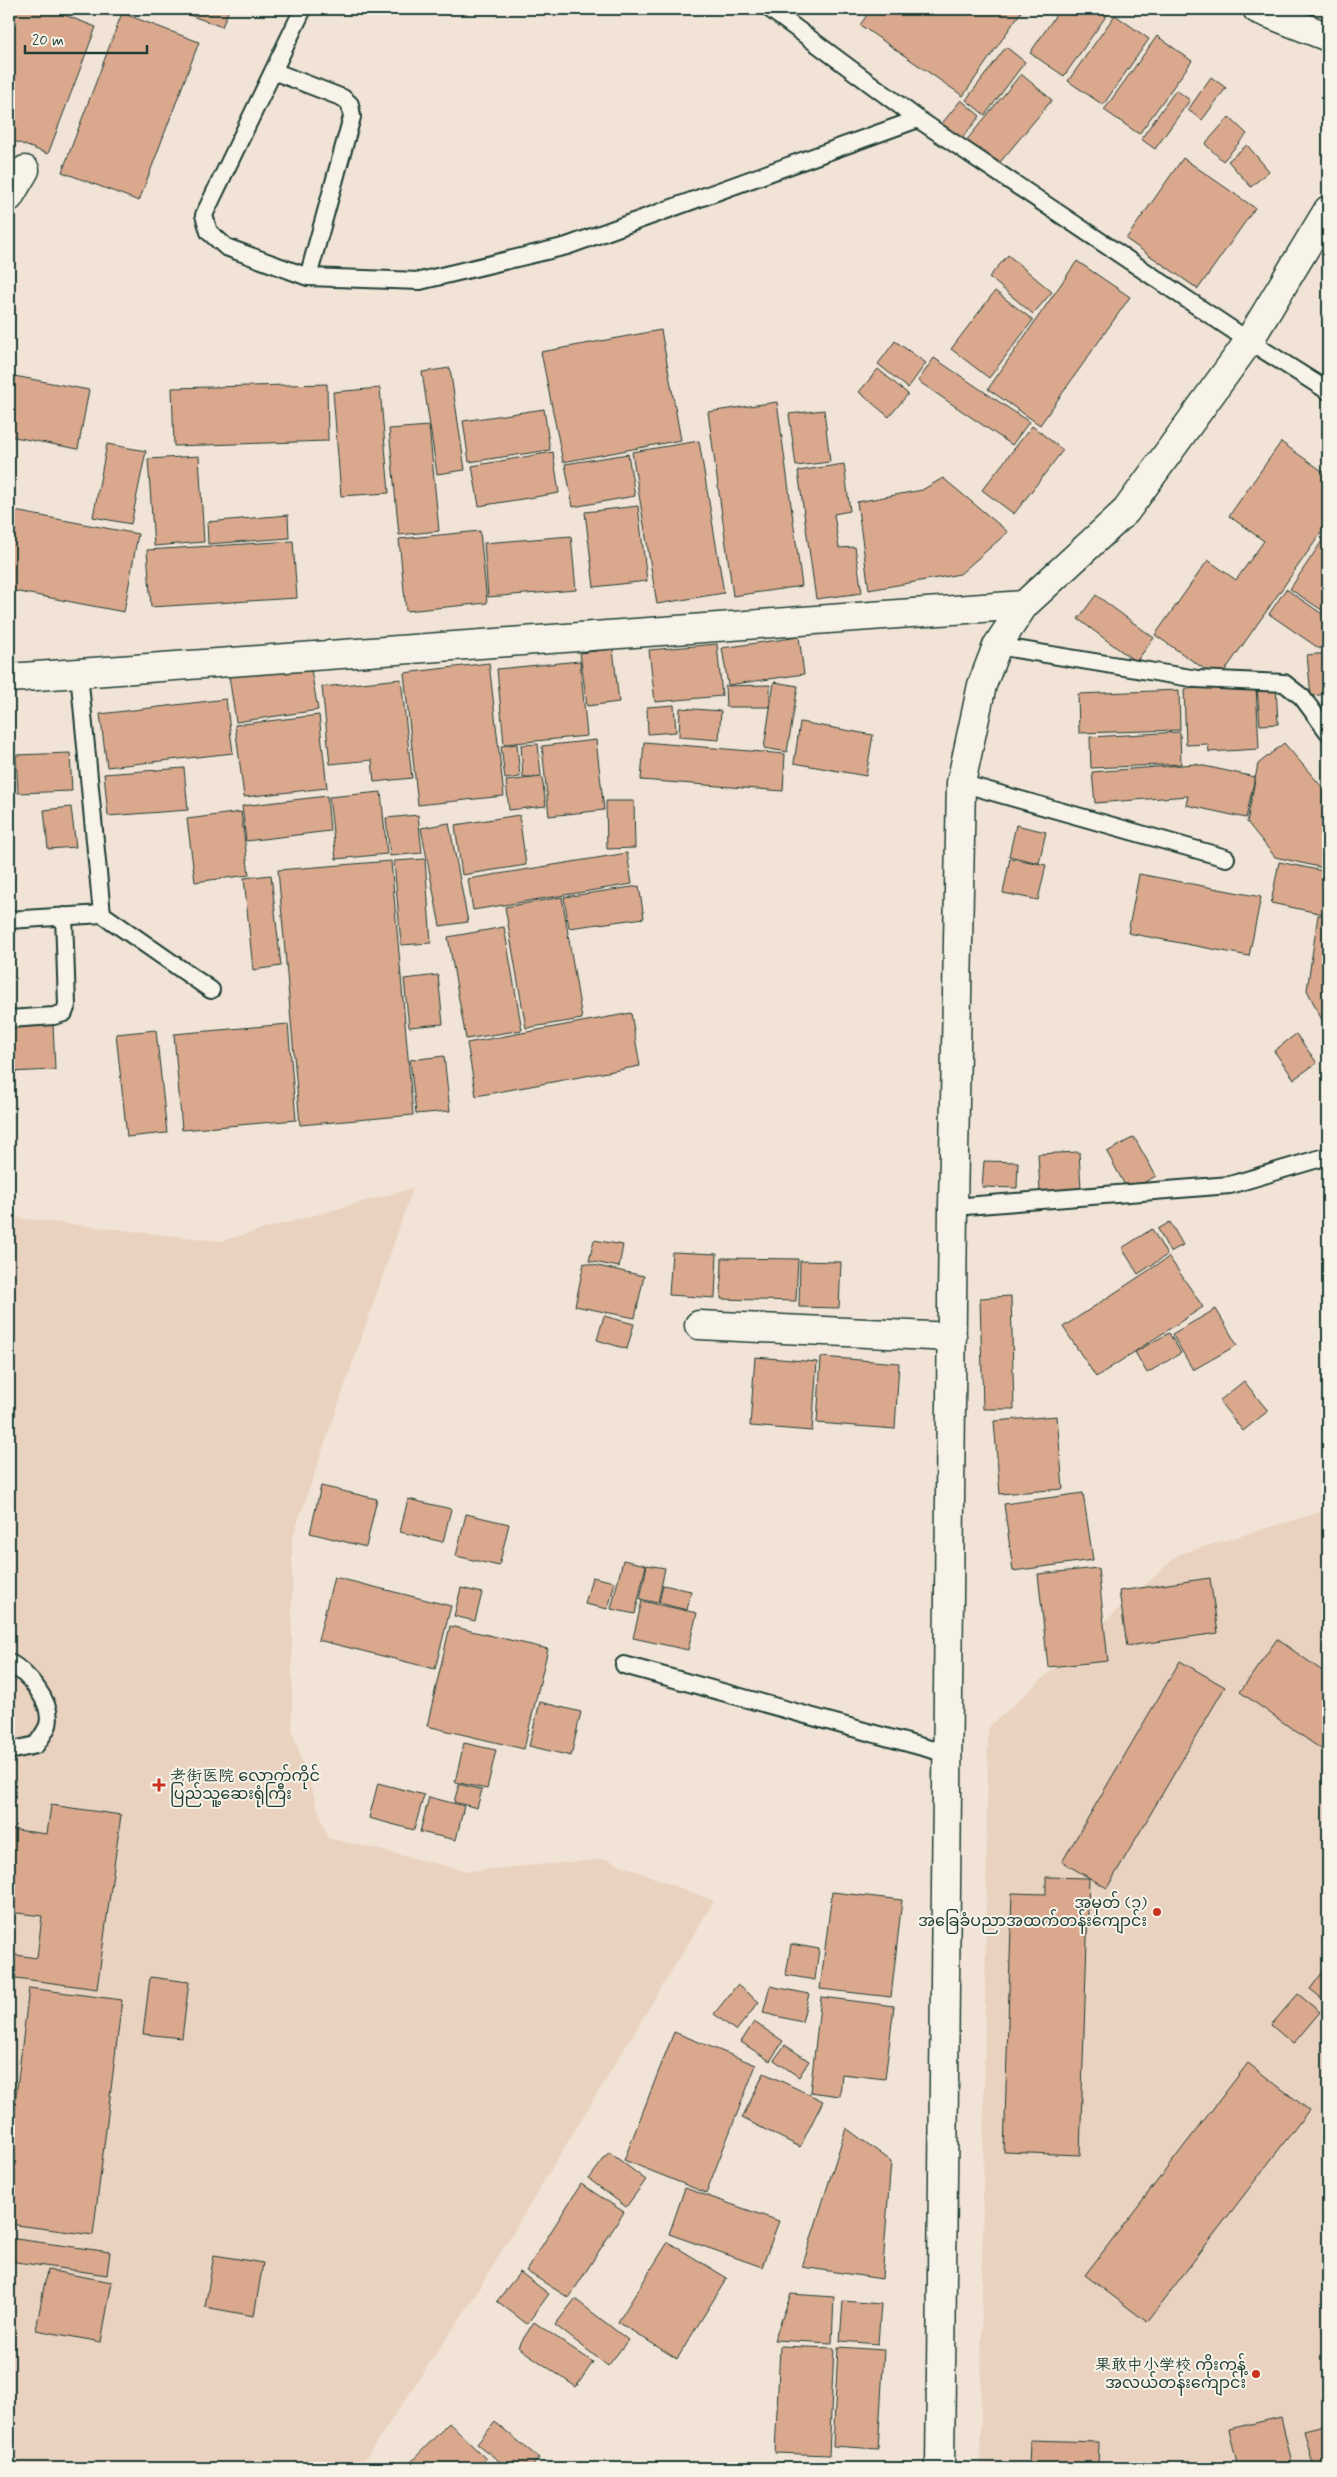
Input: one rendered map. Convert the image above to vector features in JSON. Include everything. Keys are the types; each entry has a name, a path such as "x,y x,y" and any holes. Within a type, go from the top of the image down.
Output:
{"street":[{"path":"1258,9 1328,37"},
{"path":"9,197 25,170"},
{"path":"940,2468 953,1207 961,783 982,685 997,646 1024,605 1126,511 1249,341 1328,210"},
{"path":"9,678 1024,605"},
{"path":"699,1325 952,1337"}],"lane":[{"path":"303,9 204,215 209,232 226,247 308,278 420,281 567,246 918,119"},
{"path":"770,9 918,119 1249,341 1328,391"},
{"path":"273,71 343,98 350,104 352,117 308,278"},
{"path":"997,646 1197,679 1284,683 1302,697 1328,732"},
{"path":"79,673 102,914"},
{"path":"961,783 1226,858"},
{"path":"9,920 102,914 211,990"},
{"path":"9,1019 54,1016 64,1013 67,1005 64,916"},
{"path":"953,1207 1230,1185 1328,1156"},
{"path":"9,1662 22,1670 35,1686 45,1704 48,1724 36,1745 9,1751"},
{"path":"624,1665 948,1754"}],"shaded area":[{"name":"老街医院 လောက်ကိုင် ပြည်သူ့ဆေးရုံကြီး","path":"413,1188 292,1539 292,1731 328,1838 468,1871 606,1859 714,1901 469,2305 359,2468 9,2468 9,1217 221,1241"},
{"name":"အမှတ် (၁) အခြေခံပညာအထက်တန်းကျောင်း","path":"1328,1510 1328,2468 980,2468 988,1728 1179,1554"}],"building":[{"path":"9,9 49,9 96,27 48,154 9,139"},
{"path":"173,9 229,9 222,27"},
{"path":"871,9 1023,9 963,96 860,25"},
{"path":"1060,9 1104,9 1109,12 1064,76 1030,53"},
{"path":"122,13 199,42 139,201 62,172"},
{"path":"1115,15 1149,39 1103,105 1068,81"},
{"path":"1157,36 1192,61 1139,134 1104,110"},
{"path":"1006,47 1025,62 985,115 966,100"},
{"path":"1021,74 1052,100 996,167 965,142"},
{"path":"1211,77 1226,88 1202,120 1188,110"},
{"path":"1176,90 1190,100 1155,149 1141,139"},
{"path":"961,100 980,116 958,143 939,127"},
{"path":"1229,117 1247,134 1223,161 1205,144"},
{"path":"1247,145 1269,171 1251,187 1228,161"},
{"path":"1183,158 1255,208 1198,289 1126,239"},
{"path":"1008,255 1052,292 1033,314 989,277"},
{"path":"1077,261 1130,297 1040,425 988,389"},
{"path":"995,291 1033,320 989,378 951,349"},
{"path":"661,330 681,440 563,462 541,352"},
{"path":"895,341 926,363 908,388 878,364"},
{"path":"934,358 1029,422 1012,445 918,381"},
{"path":"450,368 465,470 437,474 422,372"},
{"path":"878,369 908,394 889,417 859,392"},
{"path":"9,375 89,390 78,449 9,436"},
{"path":"327,384 328,441 174,446 172,388"},
{"path":"380,388 389,493 341,496 333,392"},
{"path":"777,402 802,586 733,596 708,412"},
{"path":"544,409 550,450 469,462 463,421"},
{"path":"824,410 830,462 796,466 789,414"},
{"path":"429,426 439,531 399,535 389,429"},
{"path":"1032,426 1063,450 1014,514 982,490"},
{"path":"699,441 724,593 657,604 632,452"},
{"path":"1281,442 1328,475 1328,523 1219,679 1155,635 1208,560 1236,580 1264,541 1229,516"},
{"path":"107,444 146,451 131,524 93,517"},
{"path":"553,452 559,493 479,506 472,466"},
{"path":"628,454 635,496 573,507 565,464"},
{"path":"199,456 204,542 154,546 148,459"},
{"path":"844,464 850,511 834,514 839,548 855,547 862,593 816,599 798,471"},
{"path":"943,478 1008,532 960,574 869,590 857,502 922,490"},
{"path":"638,506 647,581 594,587 585,512"},
{"path":"9,510 138,534 124,612 9,590"},
{"path":"288,515 289,538 208,544 207,522"},
{"path":"480,531 487,603 406,611 399,539"},
{"path":"1328,532 1328,614 1290,589"},
{"path":"571,536 576,590 488,597 484,543"},
{"path":"293,541 297,598 151,607 147,550"},
{"path":"1286,589 1328,618 1328,637 1320,649 1269,614"},
{"path":"1096,595 1154,638 1136,662 1078,619"},
{"path":"799,637 804,674 728,685 722,648"},
{"path":"717,644 722,696 655,702 649,650"},
{"path":"613,649 619,702 587,706 580,653"},
{"path":"1328,653 1328,694 1311,696 1307,655"},
{"path":"580,661 587,736 504,744 497,669"},
{"path":"489,663 504,796 418,805 404,673"},
{"path":"310,664 318,710 236,722 229,676"},
{"path":"401,679 412,778 374,782 372,760 330,764 322,687"},
{"path":"774,682 798,686 787,752 764,748"},
{"path":"770,685 770,707 726,707 725,686"},
{"path":"1256,685 1259,749 1209,752 1208,744 1186,745 1184,689"},
{"path":"1276,686 1278,724 1260,725 1257,687"},
{"path":"1179,690 1180,730 1079,733 1078,694"},
{"path":"226,699 233,753 107,767 100,714"},
{"path":"674,705 676,732 648,734 647,707"},
{"path":"680,708 721,711 719,740 679,737"},
{"path":"319,715 327,788 244,797 235,725"},
{"path":"800,722 873,735 866,776 794,763"},
{"path":"1180,732 1181,764 1091,768 1090,737"},
{"path":"596,740 604,810 549,816 542,746"},
{"path":"644,742 785,754 783,791 641,780"},
{"path":"1284,743 1328,794 1328,869 1275,857 1247,822 1258,764"},
{"path":"517,744 520,777 505,779 501,746"},
{"path":"538,744 541,776 523,778 521,745"},
{"path":"70,753 72,791 18,793 16,755"},
{"path":"1195,764 1255,777 1246,818 1186,805 1188,796 1095,803 1092,772"},
{"path":"184,768 188,810 108,816 104,774"},
{"path":"542,777 546,806 509,810 506,781"},
{"path":"9,785 12,785 14,848 9,849"},
{"path":"381,792 387,854 336,859 329,797"},
{"path":"327,796 330,831 246,841 242,806"},
{"path":"606,801 634,801 635,848 607,849"},
{"path":"71,807 76,847 48,849 44,810"},
{"path":"241,812 249,875 195,882 187,819"},
{"path":"418,815 422,853 390,856 386,818"},
{"path":"519,815 526,865 462,875 455,825"},
{"path":"449,823 468,922 440,926 421,828"},
{"path":"1016,825 1046,832 1039,863 1009,856"},
{"path":"627,853 632,884 473,910 468,879"},
{"path":"1010,858 1046,865 1038,900 1003,893"},
{"path":"425,859 431,943 401,945 394,861"},
{"path":"391,861 413,1115 300,1125 278,870"},
{"path":"1279,862 1328,872 1328,915 1271,903"},
{"path":"1139,874 1261,897 1249,956 1128,933"},
{"path":"271,875 281,966 253,970 244,878"},
{"path":"639,886 644,918 569,928 564,897"},
{"path":"562,897 582,1019 526,1028 505,907"},
{"path":"1318,915 1328,916 1328,1032 1307,990"},
{"path":"504,927 522,1030 466,1039 448,937"},
{"path":"438,975 443,1024 409,1027 404,979"},
{"path":"631,1013 640,1066 476,1096 467,1043"},
{"path":"53,1023 55,1070 9,1072 9,1025"},
{"path":"288,1024 296,1120 182,1130 174,1034"},
{"path":"156,1030 167,1133 127,1137 116,1034"},
{"path":"1296,1034 1317,1063 1294,1079 1274,1051"},
{"path":"444,1056 450,1111 416,1114 410,1060"},
{"path":"1134,1137 1156,1176 1128,1191 1107,1152"},
{"path":"1079,1152 1081,1189 1040,1192 1038,1154"},
{"path":"984,1161 1018,1162 1017,1188 982,1187"},
{"path":"1170,1222 1183,1245 1170,1252 1158,1229"},
{"path":"1152,1229 1167,1255 1138,1274 1122,1248"},
{"path":"594,1240 623,1245 619,1267 589,1261"},
{"path":"672,1252 717,1254 715,1298 669,1295"},
{"path":"1169,1257 1203,1307 1096,1377 1063,1327"},
{"path":"722,1258 798,1259 796,1301 721,1299"},
{"path":"800,1261 841,1262 839,1308 799,1307"},
{"path":"584,1263 644,1276 635,1318 575,1306"},
{"path":"1011,1296 1014,1409 983,1409 980,1298"},
{"path":"1216,1309 1237,1345 1193,1370 1172,1334"},
{"path":"604,1316 634,1324 627,1349 597,1340"},
{"path":"1169,1333 1181,1353 1147,1373 1135,1352"},
{"path":"755,1357 817,1362 812,1431 750,1426"},
{"path":"821,1357 899,1363 895,1429 817,1423"},
{"path":"1244,1381 1268,1411 1243,1431 1219,1401"},
{"path":"1057,1416 1063,1489 1000,1494 994,1421"},
{"path":"321,1486 377,1499 366,1547 310,1533"},
{"path":"1083,1493 1093,1560 1013,1571 1004,1504"},
{"path":"408,1499 451,1509 443,1542 400,1532"},
{"path":"466,1514 509,1524 499,1566 456,1556"},
{"path":"623,1560 646,1565 635,1614 611,1609"},
{"path":"647,1565 665,1568 658,1603 640,1599"},
{"path":"1098,1568 1108,1661 1048,1667 1038,1574"},
{"path":"334,1577 451,1606 435,1669 318,1640"},
{"path":"592,1577 615,1582 608,1609 585,1604"},
{"path":"1210,1578 1218,1633 1127,1646 1119,1591"},
{"path":"663,1585 691,1591 687,1610 659,1603"},
{"path":"461,1588 482,1593 475,1621 454,1616"},
{"path":"642,1601 697,1613 688,1650 633,1638"},
{"path":"450,1626 548,1649 524,1749 427,1726"},
{"path":"1277,1639 1328,1675 1328,1754 1240,1692"},
{"path":"1180,1661 1225,1687 1107,1888 1062,1862"},
{"path":"540,1702 581,1712 571,1756 529,1746"},
{"path":"464,1743 496,1750 487,1789 455,1782"},
{"path":"378,1783 424,1795 414,1830 369,1818"},
{"path":"459,1784 482,1790 477,1808 454,1802"},
{"path":"429,1797 464,1806 456,1840 420,1832"},
{"path":"51,1805 121,1815 97,1989 9,1977 9,1954 37,1958 42,1916 9,1912 9,1829 47,1834"},
{"path":"1046,1877 1089,1878 1080,2155 1004,2152 1012,1893 1046,1894"},
{"path":"832,1892 902,1900 891,1997 820,1989"},
{"path":"791,1944 819,1949 815,1980 786,1975"},
{"path":"1328,1965 1328,2003 1310,1989"},
{"path":"150,1977 189,1982 182,2038 143,2034"},
{"path":"737,1985 759,2002 736,2031 714,2014"},
{"path":"770,1986 809,1994 802,2022 763,2013"},
{"path":"29,1988 122,2000 93,2235 9,2224 9,2154"},
{"path":"1298,1994 1320,2012 1293,2044 1271,2025"},
{"path":"821,1997 894,2006 885,2079 842,2074 840,2096 810,2092"},
{"path":"754,2022 783,2041 770,2061 741,2042"},
{"path":"674,2032 756,2065 706,2193 624,2160"},
{"path":"785,2045 809,2061 799,2077 774,2060"},
{"path":"1248,2063 1309,2110 1147,2322 1085,2275"},
{"path":"764,2073 823,2101 800,2147 742,2118"},
{"path":"846,2128 891,2161 882,2279 802,2267"},
{"path":"609,2152 646,2180 626,2207 589,2179"},
{"path":"581,2184 624,2212 569,2298 526,2271"},
{"path":"685,2188 779,2221 762,2267 669,2234"},
{"path":"9,2238 110,2252 107,2275 9,2261"},
{"path":"668,2242 727,2278 677,2359 618,2322"},
{"path":"214,2255 263,2263 254,2316 205,2307"},
{"path":"47,2270 112,2282 101,2342 36,2330"},
{"path":"520,2272 549,2294 527,2324 497,2301"},
{"path":"791,2294 834,2297 832,2343 774,2340"},
{"path":"575,2299 628,2340 608,2366 555,2325"},
{"path":"843,2301 881,2304 878,2344 840,2341"},
{"path":"534,2322 593,2362 576,2387 518,2347"},
{"path":"780,2346 834,2348 829,2455 775,2453"},
{"path":"838,2347 884,2350 878,2449 833,2446"},
{"path":"1281,2417 1293,2468 1238,2468 1229,2429"},
{"path":"495,2422 539,2458 531,2468 508,2468 477,2444"},
{"path":"449,2423 486,2459 477,2468 405,2468"},
{"path":"1328,2424 1328,2468 1314,2468 1304,2430"},
{"path":"1030,2440 1099,2442 1098,2468 1029,2468"}],"place":[{"name":"老街医院 လောက်ကိုင် ပြည်သူ့ဆေးရုံကြီး","path":"159,1785"},
{"name":"အမှတ် (၁) အခြေခံပညာအထက်တန်းကျောင်း","path":"1157,1912"},
{"name":"果敢中小学校 ကိုးကန့် အလယ်တန်းကျောင်း","path":"1256,2374"}]}
